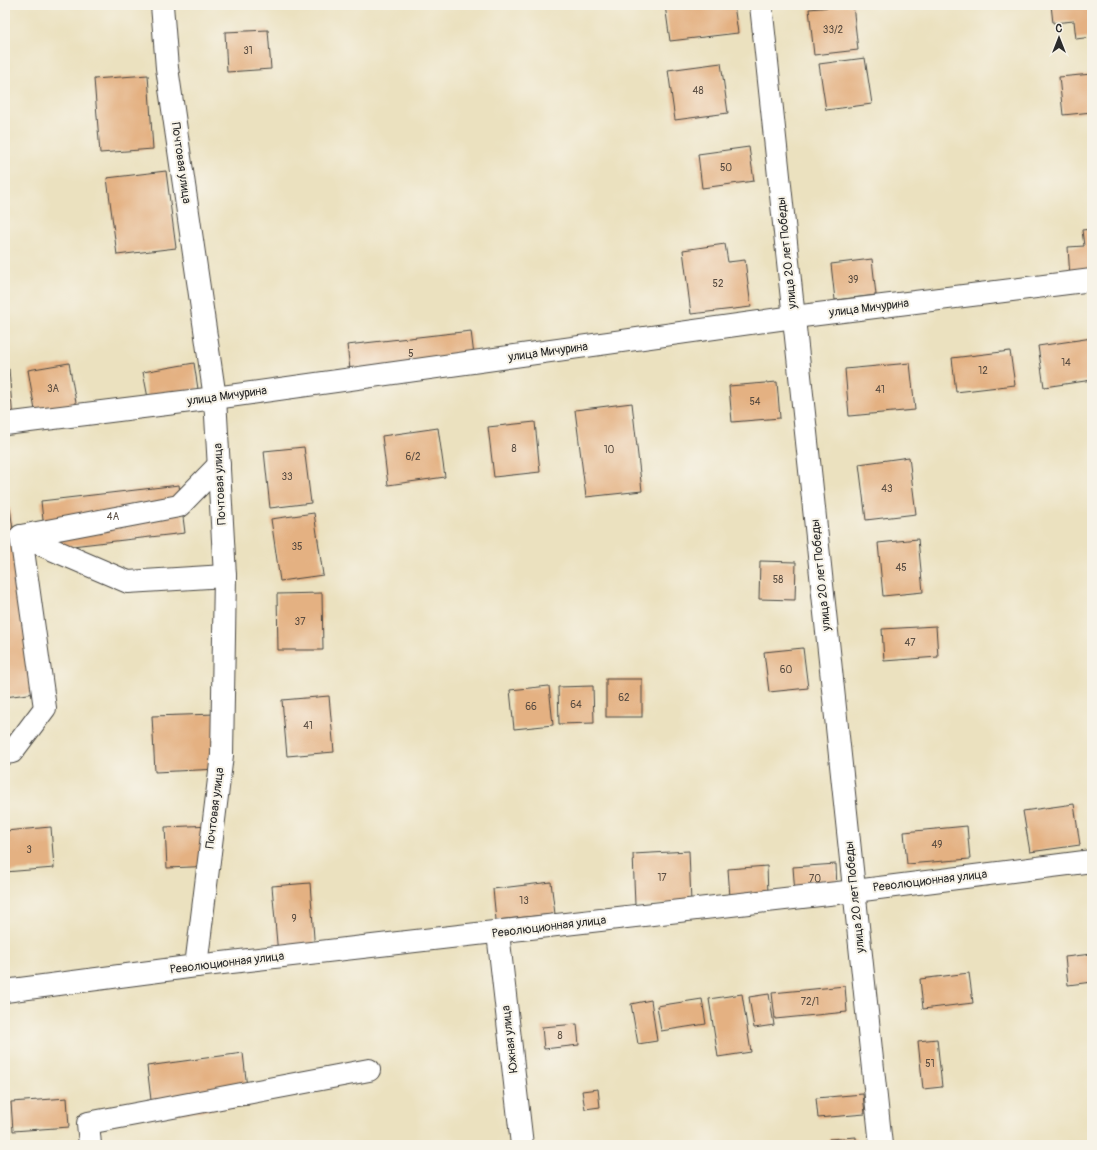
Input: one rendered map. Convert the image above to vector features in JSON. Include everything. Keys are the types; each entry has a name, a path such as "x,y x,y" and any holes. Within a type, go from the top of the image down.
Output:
{"street":[{"name":"Почтовая улица","path":"162,5 167,68 216,398 225,576 222,756 196,966"},
{"name":"улица 20 лет Победы","path":"761,5 881,1145"},
{"name":"улица Мичурина","path":"5,424 216,398 794,317 1092,280"},
{"path":"21,536 179,506 219,465"},
{"path":"21,536 128,582 225,576"},
{"path":"5,753 12,752 45,708 21,536"},
{"name":"Революционная улица","path":"5,991 196,966 498,933 855,891 1092,861"},
{"name":"Южная улица","path":"498,933 522,1145"},
{"path":"90,1145 88,1123 369,1070"}],"building":[{"path":"665,5 734,5 738,33 670,41"},
{"path":"853,5 858,50 814,55 809,9"},
{"path":"1051,5 1091,5 1092,37 1076,39 1074,21 1053,23"},
{"path":"268,30 271,69 227,72 225,32"},
{"path":"865,58 872,104 826,110 819,64"},
{"path":"721,63 728,113 675,120 668,70"},
{"path":"1092,74 1092,112 1063,115 1059,77"},
{"path":"148,75 153,149 100,153 94,79"},
{"path":"749,147 754,181 702,188 698,154"},
{"path":"166,171 176,248 117,255 107,178"},
{"path":"1092,229 1092,276 1070,278 1068,247 1084,246 1082,230"},
{"path":"725,244 728,262 745,260 751,307 691,314 683,250"},
{"path":"872,259 876,295 835,300 831,264"},
{"path":"471,331 475,364 351,377 347,345"},
{"path":"1092,338 1092,380 1044,387 1038,346"},
{"path":"1010,351 1015,385 956,392 952,358"},
{"path":"69,363 77,408 36,416 28,370"},
{"path":"194,363 198,389 148,398 143,372"},
{"path":"910,363 915,410 849,416 845,369"},
{"path":"9,369 13,420 5,421 5,370"},
{"path":"777,382 780,418 732,422 729,386"},
{"path":"632,403 642,491 586,497 575,410"},
{"path":"535,422 540,472 494,477 488,427"},
{"path":"438,428 445,477 388,485 382,436"},
{"path":"304,447 311,503 270,508 264,451"},
{"path":"909,457 916,514 866,520 859,464"},
{"path":"179,485 185,533 46,549 41,501"},
{"path":"10,508 36,693 5,697 5,509"},
{"path":"314,513 323,575 280,581 271,519"},
{"path":"918,539 923,592 883,596 878,543"},
{"path":"760,561 796,562 795,600 759,599"},
{"path":"322,593 323,650 278,650 277,594"},
{"path":"936,626 938,657 884,661 882,629"},
{"path":"803,648 808,688 769,692 764,652"},
{"path":"606,679 642,679 642,717 606,717"},
{"path":"549,686 553,725 514,729 510,690"},
{"path":"593,686 594,723 559,724 558,687"},
{"path":"329,696 334,752 287,756 282,700"},
{"path":"216,714 219,769 155,772 152,716"},
{"path":"1074,804 1080,845 1030,852 1023,811"},
{"path":"213,825 215,866 167,868 165,827"},
{"path":"967,826 970,859 907,864 904,832"},
{"path":"51,827 54,868 5,872 5,831"},
{"path":"689,851 691,903 635,905 633,854"},
{"path":"836,864 837,891 795,894 793,867"},
{"path":"767,866 768,895 730,897 728,869"},
{"path":"551,882 555,914 496,920 493,889"},
{"path":"310,883 315,952 278,955 272,886"},
{"path":"1092,954 1092,982 1068,985 1065,957"},
{"path":"969,973 973,1003 923,1009 920,979"},
{"path":"845,986 847,1012 775,1019 772,993"},
{"path":"742,994 751,1052 718,1057 709,999"},
{"path":"769,994 774,1025 754,1028 749,997"},
{"path":"702,999 706,1024 661,1031 657,1006"},
{"path":"651,1000 657,1041 638,1044 631,1004"},
{"path":"577,1024 579,1045 544,1049 542,1027"},
{"path":"937,1039 942,1087 923,1089 918,1041"},
{"path":"243,1053 249,1105 153,1117 147,1066"},
{"path":"598,1089 600,1107 585,1109 582,1091"},
{"path":"863,1094 865,1114 818,1118 816,1098"},
{"path":"67,1098 69,1127 13,1131 11,1102"},
{"path":"856,1137 856,1145 829,1145 829,1139"}]}
